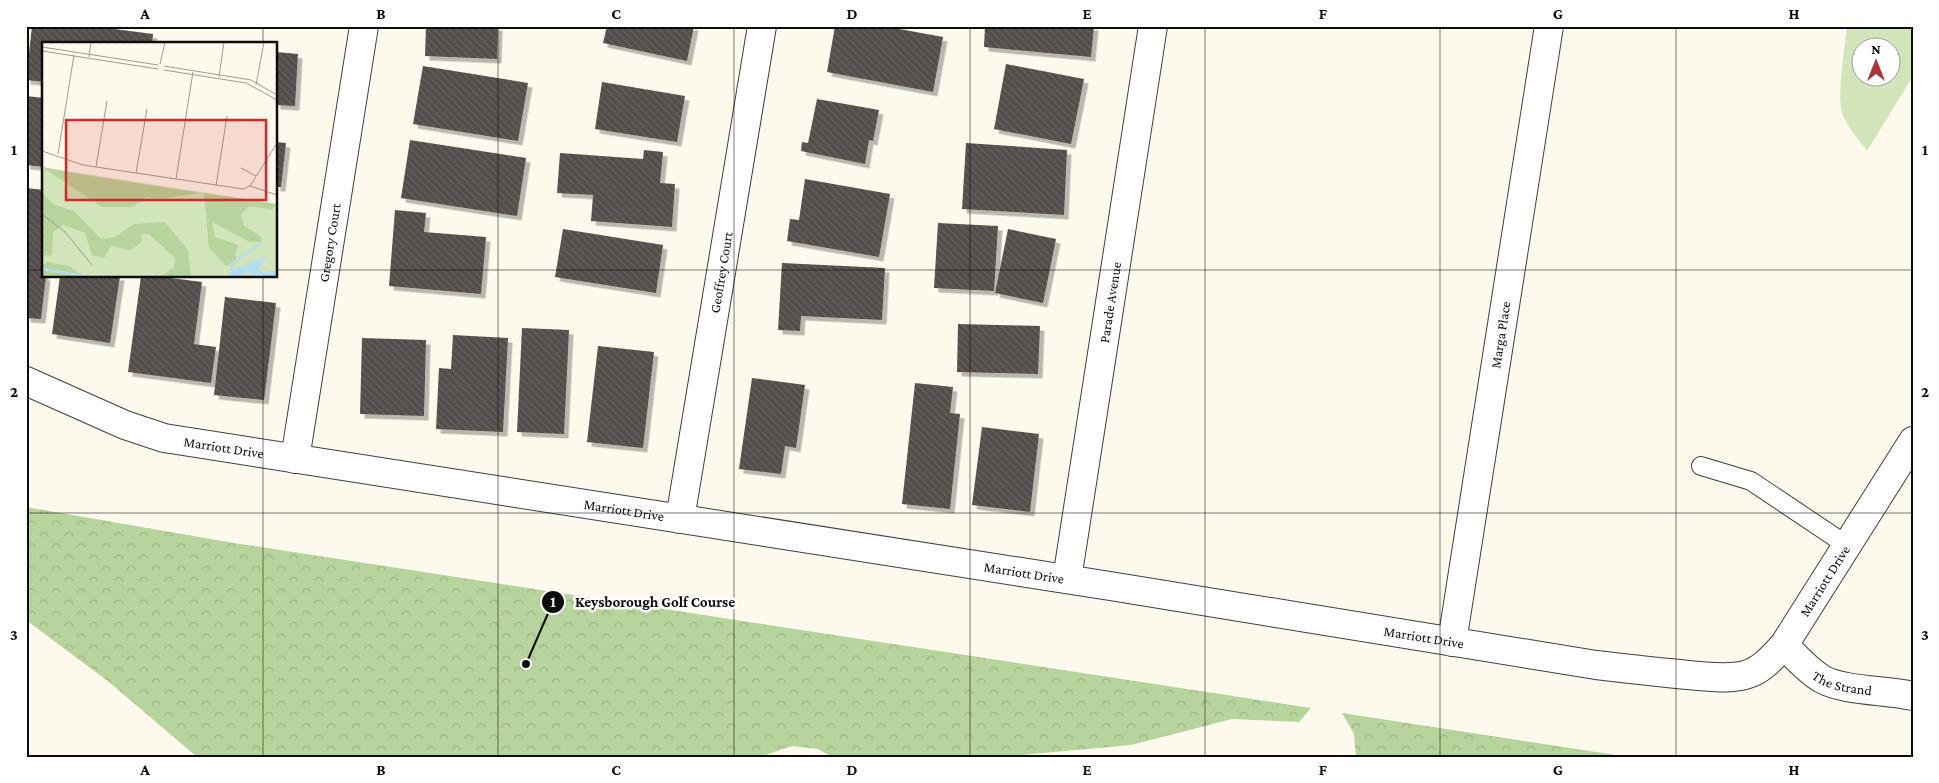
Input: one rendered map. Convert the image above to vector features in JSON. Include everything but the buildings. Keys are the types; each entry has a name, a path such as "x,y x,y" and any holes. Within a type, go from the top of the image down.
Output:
{"street":[{"name":"Gregory Court","path":"294,458 364,26"},
{"name":"Geoffrey Court","path":"680,519 762,26"},
{"name":"Parade Avenue","path":"1067,580 1153,26"},
{"name":"Marga Place","path":"1452,642 1549,26"},
{"name":"Marriott Drive","path":"26,381 125,425 164,438 1596,665 1675,674 1723,677 1746,675 1757,670 1770,662 1784,645 1913,441"},
{"name":"The Strand","path":"1784,645 1823,680 1854,688 1888,691 1913,696"}],"lane":[{"path":"1701,466 1751,481 1848,546"}],"green space":[{"path":"1847,26 1913,26 1913,76 1867,151 1849,127 1842,112 1841,82"},
{"path":"26,507 234,543 1311,708 1299,722 1232,719 1131,745 1001,757 832,757 818,749 792,746 760,757 197,757 109,682 26,620"},
{"path":"1342,713 1629,757 1356,757 1354,734"}],"place":[{"name":"Keysborough Golf Course","path":"526,664"}]}
